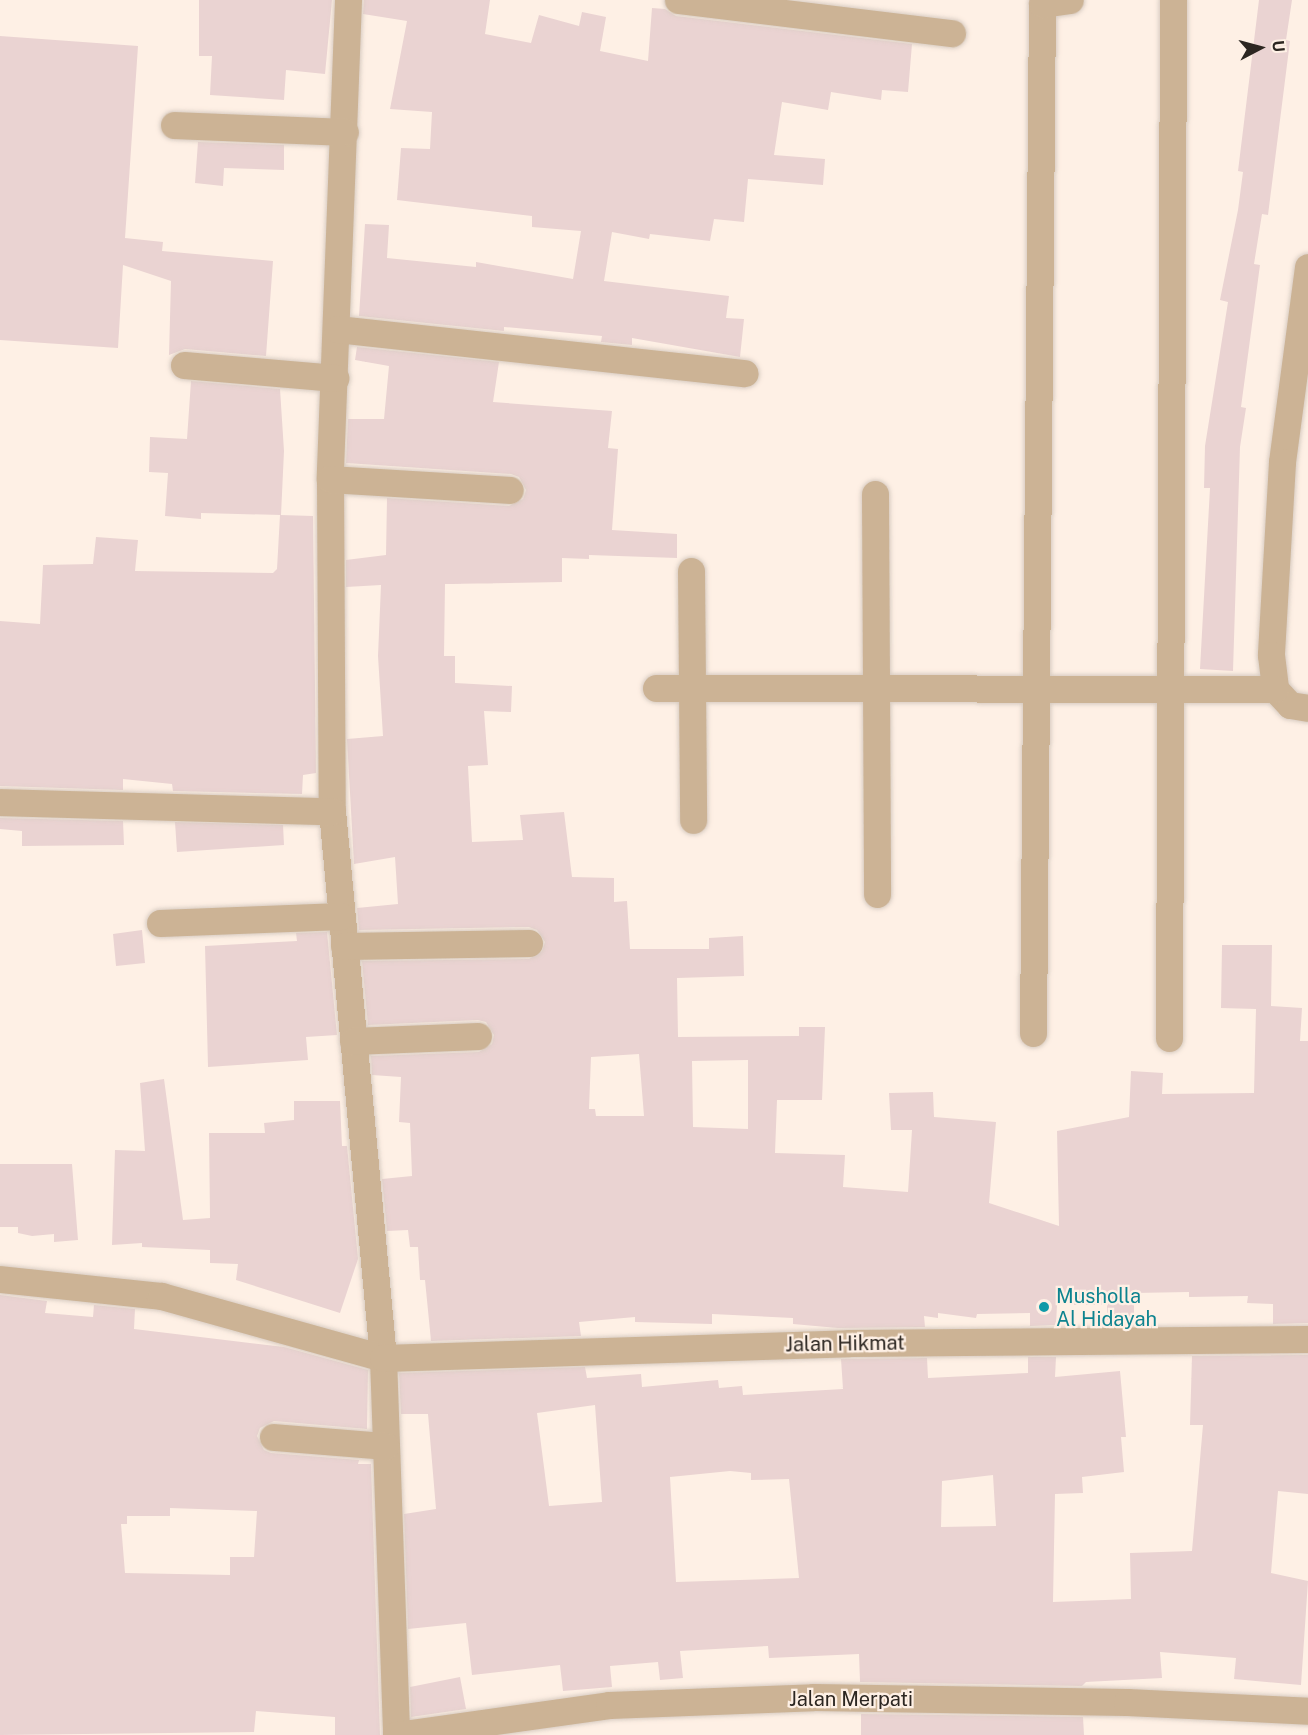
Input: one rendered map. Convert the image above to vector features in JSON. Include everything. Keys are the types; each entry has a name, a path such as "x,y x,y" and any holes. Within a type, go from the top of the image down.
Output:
{"street":[{"path":"348,0 345,132 330,479 332,811 383,1358 396,1735"},
{"path":"678,0 952,33"},
{"path":"1033,1033 1042,4 1070,0"},
{"path":"1169,1038 1173,0"},
{"path":"174,125 345,132"},
{"path":"1308,267 1282,462 1271,655 1275,689 1290,705 1308,708"},
{"path":"337,329 745,373"},
{"path":"184,365 335,378"},
{"path":"330,479 510,490"},
{"path":"875,494 877,894"},
{"path":"691,571 693,820"},
{"path":"656,688 1275,689"},
{"path":"0,802 332,811"},
{"path":"160,924 341,916"},
{"path":"344,946 530,943"},
{"path":"352,1041 478,1036"},
{"name":"Jalan Hikmat","path":"0,1279 161,1296 383,1358 849,1343 1308,1339"},
{"path":"273,1437 386,1446"},
{"name":"Jalan Merpati","path":"396,1735 609,1705 813,1697 1127,1702 1308,1711"}],"building":[{"path":"199,0 332,0 325,74 286,70 284,100 210,95 212,56 199,56"},
{"path":"364,0 490,0 485,34 531,43 539,15 579,26 582,12 606,17 600,51 648,61 652,8 665,9 676,16 912,44 908,92 882,90 881,100 831,92 828,110 782,102 774,155 825,159 823,185 748,179 744,222 714,219 710,241 650,234 649,239 612,232 604,281 729,296 726,318 744,319 740,357 632,338 632,345 601,342 602,336 504,327 504,331 359,316 365,224 389,225 387,258 476,267 476,262 573,279 581,231 532,227 532,216 397,200 401,148 430,149 432,112 390,109 407,21 363,14"},
{"path":"1259,0 1292,0 1286,40 1290,41 1268,215 1262,214 1254,264 1260,265 1241,407 1246,408 1240,447 1233,671 1200,669 1210,488 1204,488 1205,446 1228,302 1220,300 1243,172 1238,171"},
{"path":"0,36 138,46 125,238 163,242 162,251 273,261 266,356 185,349 169,355 171,281 123,265 118,348 0,340"},
{"path":"198,142 284,145 284,170 224,168 223,186 195,183"},
{"path":"357,347 499,362 493,402 612,411 608,448 618,449 612,530 677,534 677,558 589,555 589,559 562,558 562,582 445,584 444,656 455,656 455,683 512,686 511,712 484,711 488,765 468,766 472,842 523,840 520,815 564,812 572,877 614,878 614,902 627,901 630,949 709,949 709,938 743,936 744,976 677,978 678,1037 799,1036 799,1027 825,1027 822,1100 777,1100 775,1153 845,1155 843,1187 908,1192 912,1130 891,1130 889,1093 933,1092 934,1117 996,1122 989,1203 1059,1226 1057,1131 1129,1117 1131,1071 1163,1073 1162,1094 1254,1093 1256,1009 1221,1008 1222,945 1272,945 1271,1006 1302,1008 1300,1041 1308,1041 1308,1323 1273,1324 1273,1304 1247,1303 1248,1296 1189,1297 1189,1292 1134,1293 1134,1320 1107,1320 1107,1305 1057,1305 1056,1325 1030,1326 1030,1313 977,1314 976,1318 938,1313 938,1318 924,1316 925,1327 838,1328 793,1324 793,1318 712,1314 712,1324 635,1322 635,1317 579,1322 581,1336 431,1341 425,1280 420,1280 418,1247 410,1247 408,1230 387,1231 382,1179 412,1176 410,1123 399,1122 401,1077 372,1075 371,1056 479,1052 492,1044 494,1035 486,1022 478,1020 368,1025 362,961 529,959 542,951 545,942 537,930 529,927 359,930 357,908 398,904 395,857 354,864 347,739 383,736 378,656 381,585 346,587 346,560 386,555 387,498 509,506 523,499 526,490 519,477 511,474 346,463 348,419 384,419 389,366 355,360","holes":["639,1054 644,1116 596,1116 595,1109 589,1109 591,1057","748,1060 748,1129 693,1127 692,1061"]},
{"path":"191,381 280,389 284,451 281,515 201,513 201,519 165,516 168,473 149,472 150,437 187,439"},
{"path":"280,515 313,516 316,773 303,775 302,794 173,791 172,784 123,779 123,790 0,786 0,621 40,624 43,565 93,564 96,537 138,540 135,571 273,573 277,569"},
{"path":"0,818 123,821 124,845 22,846 22,831 0,829"},
{"path":"175,822 283,825 284,845 177,852"},
{"path":"142,930 145,963 116,966 113,934"},
{"path":"327,932 337,1035 306,1037 308,1060 208,1067 205,946 297,941 296,933"},
{"path":"164,1079 183,1220 210,1218 209,1133 265,1133 264,1123 294,1120 294,1101 340,1101 342,1146 347,1146 358,1259 340,1313 236,1280 238,1264 210,1263 210,1250 142,1247 142,1243 112,1245 115,1150 145,1151 140,1083"},
{"path":"0,1164 72,1164 78,1240 54,1242 54,1234 32,1236 18,1233 18,1227 0,1227"},
{"path":"0,1295 47,1301 45,1313 93,1317 94,1305 135,1309 134,1329 284,1347 368,1370 367,1429 274,1421 260,1428 257,1436 264,1450 271,1453 359,1460 358,1464 371,1464 380,1735 335,1735 335,1717 256,1711 254,1732 0,1735","holes":["170,1508 257,1511 254,1557 230,1557 230,1575 125,1573 121,1524 127,1524 127,1516 170,1516"]},
{"path":"1308,1355 1308,1494 1278,1491 1271,1573 1308,1581 1301,1685 1234,1679 1236,1658 1160,1652 1162,1678 1086,1682 1082,1686 860,1682 859,1654 769,1658 768,1646 680,1651 683,1678 660,1680 658,1662 610,1666 612,1687 563,1691 560,1665 472,1675 466,1623 408,1629 404,1514 436,1509 428,1414 401,1414 399,1373 585,1367 587,1378 641,1374 642,1387 718,1380 719,1388 742,1386 743,1395 843,1389 841,1359 927,1358 928,1378 1028,1373 1028,1357 1056,1357 1055,1377 1120,1371 1126,1437 1121,1437 1124,1472 1082,1477 1083,1493 1055,1494 1053,1602 1131,1599 1130,1553 1192,1551 1203,1425 1190,1425 1192,1356","holes":["595,1405 602,1502 549,1506 537,1413","730,1471 751,1473 751,1480 789,1479 799,1578 676,1582 670,1477","993,1475 996,1526 941,1527 942,1481"]},
{"path":"460,1677 466,1709 411,1717 410,1687"},
{"path":"861,1714 1083,1717 1084,1735 861,1735"}],"place":[{"name":"Musholla Al Hidayah","path":"1044,1307"}]}
